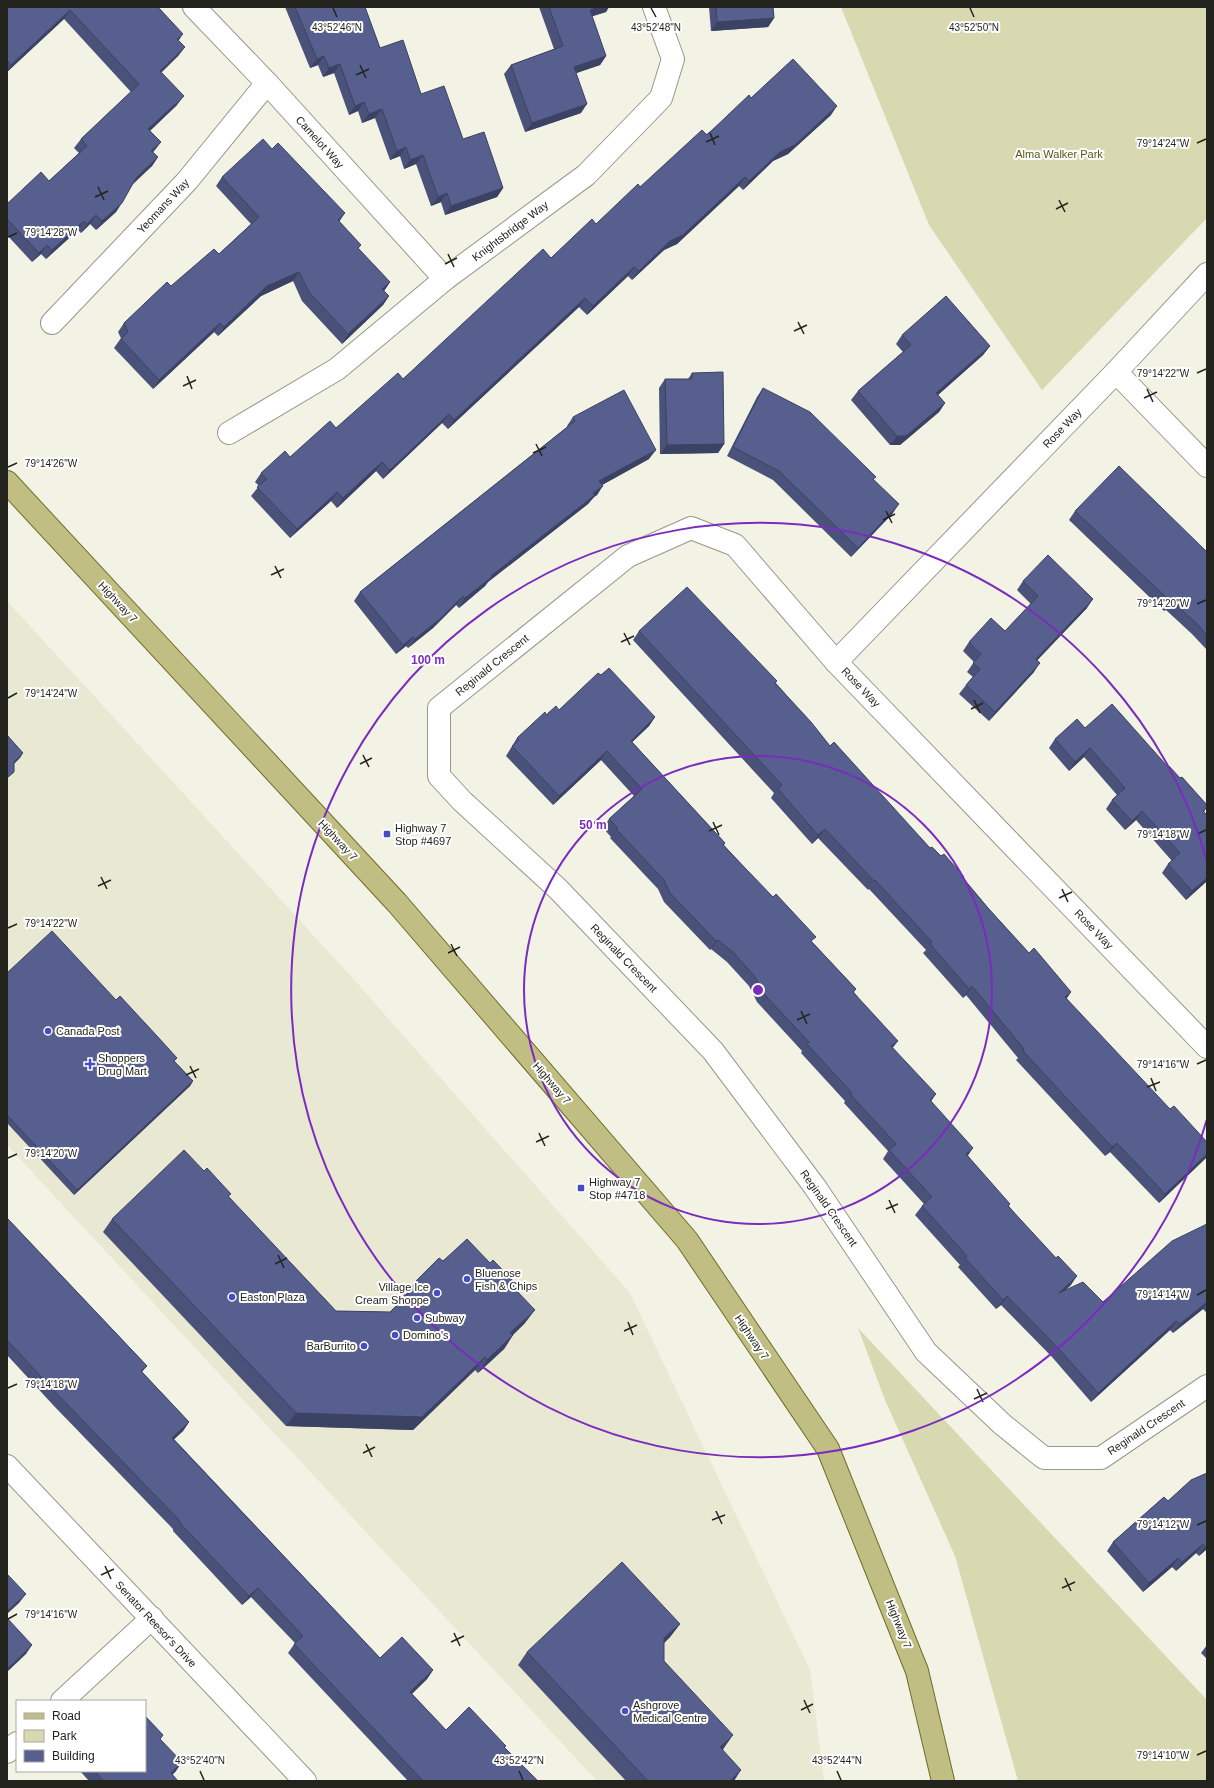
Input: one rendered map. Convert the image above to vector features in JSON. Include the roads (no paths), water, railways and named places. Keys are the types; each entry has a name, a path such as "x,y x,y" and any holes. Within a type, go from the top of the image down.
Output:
{"main road":[{"name":"Highway 7","path":"7,482 397,903 687,1240 828,1449 917,1671 943,1781"}],"street":[{"name":"Camelot Way","path":"194,7 267,83 446,279"},
{"name":"Knightsbridge Way","path":"229,434 337,369 446,279 586,175 661,98 673,59 654,7"},
{"name":"Yeomans Way","path":"52,323 187,181 267,83"},
{"name":"Rose Way","path":"1207,274 1116,372 836,662 1207,1047"},
{"path":"1116,372 1207,466"},
{"name":"Reginald Crescent","path":"836,662 736,544 691,528 628,556 439,708 439,776 462,801 558,889 713,1051 815,1186 926,1352 1002,1424 1044,1458 1101,1458 1207,1386"},
{"name":"Senator Reesor's Drive","path":"7,1466 305,1781"},
{"path":"63,1700 152,1618"},
{"path":"7,1752 16,1744"}],"place":[{"name":"Highway 7 Stop #4697","path":"387,834"},
{"name":"Canada Post","path":"48,1031"},
{"name":"Shoppers Drug Mart","path":"90,1064"},
{"name":"Highway 7 Stop #4718","path":"581,1188"},
{"name":"Bluenose Fish & Chips","path":"467,1279"},
{"name":"Village Ice Cream Shoppe","path":"437,1293"},
{"name":"Easton Plaza","path":"232,1297"},
{"name":"Subway","path":"417,1318"},
{"name":"Domino's","path":"395,1335"},
{"name":"BarBurrito","path":"364,1346"},
{"name":"Ashgrove Medical Centre","path":"625,1711"}],"park label":[{"name":"Alma Walker Park","path":"1059,154"}]}
